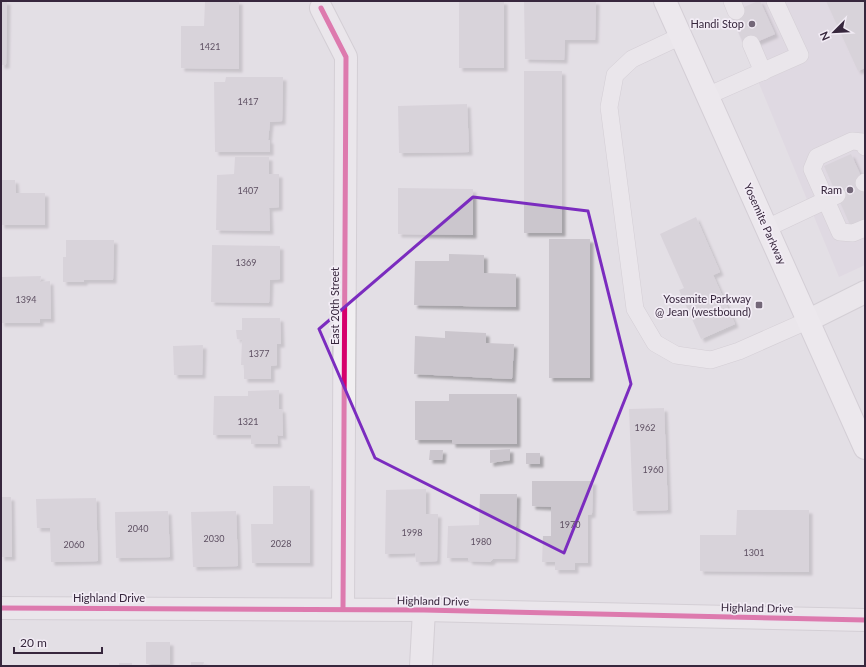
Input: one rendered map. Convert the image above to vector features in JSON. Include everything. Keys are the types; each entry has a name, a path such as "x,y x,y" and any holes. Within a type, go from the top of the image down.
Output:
{"main road":[{"name":"Yosemite Parkway","path":"665,1 865,448"}],"street":[{"name":"East 20th Street","path":"321,8 346,57 344,609"},
{"path":"809,320 865,292"},
{"name":"Highland Drive","path":"1,608 424,610 865,620"},
{"path":"421,666 424,610"}],"lane":[{"path":"707,96 800,55 776,1"},
{"path":"681,36 632,59 615,75 609,107 635,309 654,343 676,355 711,360 739,351 809,320"},
{"path":"751,44 763,72"},
{"path":"865,147 863,142 852,141 817,157 812,169 831,198 840,232 853,233 865,228"},
{"path":"767,228 831,198"}],"highlighted area":[{"path":"473,197 588,211 631,384 564,553 375,458 319,329"}],"shaded area":[{"path":"725,1 865,1 865,265 839,277"}],"building":[{"path":"1,1 7,1 6,65 1,65"},
{"path":"205,1 239,1 239,69 181,68 181,26 204,26"},
{"path":"459,1 504,1 504,68 459,68"},
{"path":"524,1 596,1 595,40 565,40 564,60 525,59"},
{"name":"Handi Stop","path":"760,1 775,34 745,47 730,13"},
{"path":"826,1 865,1 865,68 858,71"},
{"path":"524,71 562,71 562,233 524,233"},
{"path":"226,77 283,77 282,121 270,122 268,140 270,140 270,152 215,152 214,82 225,82"},
{"path":"467,104 469,152 399,153 398,106"},
{"name":"Ram","path":"851,154 865,185 865,221 851,227 824,166"},
{"path":"235,157 269,157 269,174 279,174 279,207 269,208 270,231 216,230 217,175 234,174"},
{"path":"1,180 15,180 16,193 45,193 45,225 1,225"},
{"path":"398,188 473,189 473,235 398,234"},
{"path":"696,217 720,272 713,275 735,324 701,339 679,290 684,288 660,234"},
{"path":"549,239 590,239 590,378 549,378"},
{"path":"66,240 114,240 113,280 63,282 63,257 66,257"},
{"path":"212,245 280,246 280,279 270,280 269,303 211,302"},
{"path":"449,254 484,255 484,273 516,274 516,307 414,305 415,261 449,261"},
{"path":"41,276 40,282 50,281 51,319 40,319 40,323 1,323 1,277"},
{"path":"242,318 280,318 281,344 277,344 277,365 271,366 271,379 244,379 244,365 241,365 242,340 237,339 236,330 242,330"},
{"path":"445,331 486,333 486,343 514,344 512,379 414,374 415,336 445,338"},
{"path":"203,345 202,375 174,375 173,346"},
{"path":"279,390 279,409 282,409 283,436 277,435 278,444 251,444 251,435 213,435 214,396 248,396 248,391"},
{"path":"449,394 517,394 517,444 452,444 452,440 415,440 415,401 449,401"},
{"path":"664,408 668,510 633,511 629,409"},
{"path":"510,449 510,460 490,463 490,450"},
{"path":"430,450 443,450 442,460 429,460"},
{"path":"526,453 540,453 540,464 526,464"},
{"path":"532,481 593,481 592,514 588,515 588,563 575,563 575,570 555,570 555,562 542,562 543,536 551,536 551,507 532,506"},
{"path":"273,486 310,486 310,563 252,563 251,524 273,524"},
{"path":"426,489 426,514 438,514 437,561 416,562 415,553 385,554 386,490"},
{"path":"480,494 517,494 515,559 493,559 490,562 469,561 468,558 447,558 448,526 479,525"},
{"path":"1,497 11,497 12,557 1,557"},
{"path":"96,498 98,561 51,562 50,528 37,528 36,499"},
{"path":"737,510 809,510 809,572 700,571 700,535 736,535"},
{"path":"168,511 170,557 116,558 115,512"},
{"path":"236,511 238,566 193,567 191,512"},
{"path":"146,642 170,642 170,664 146,664"},
{"path":"191,662 204,662 203,666 191,666"},
{"path":"119,663 132,663 132,666 119,666"}],"cycle path":[{"path":"321,8 346,57 343,609"},
{"path":"1,608 424,610 865,620"}],"place":[{"name":"Handi Stop","path":"752,24"},
{"name":"Ram","path":"850,190"},
{"name":"Yosemite Parkway @ Jean (westbound)","path":"759,305"}]}
